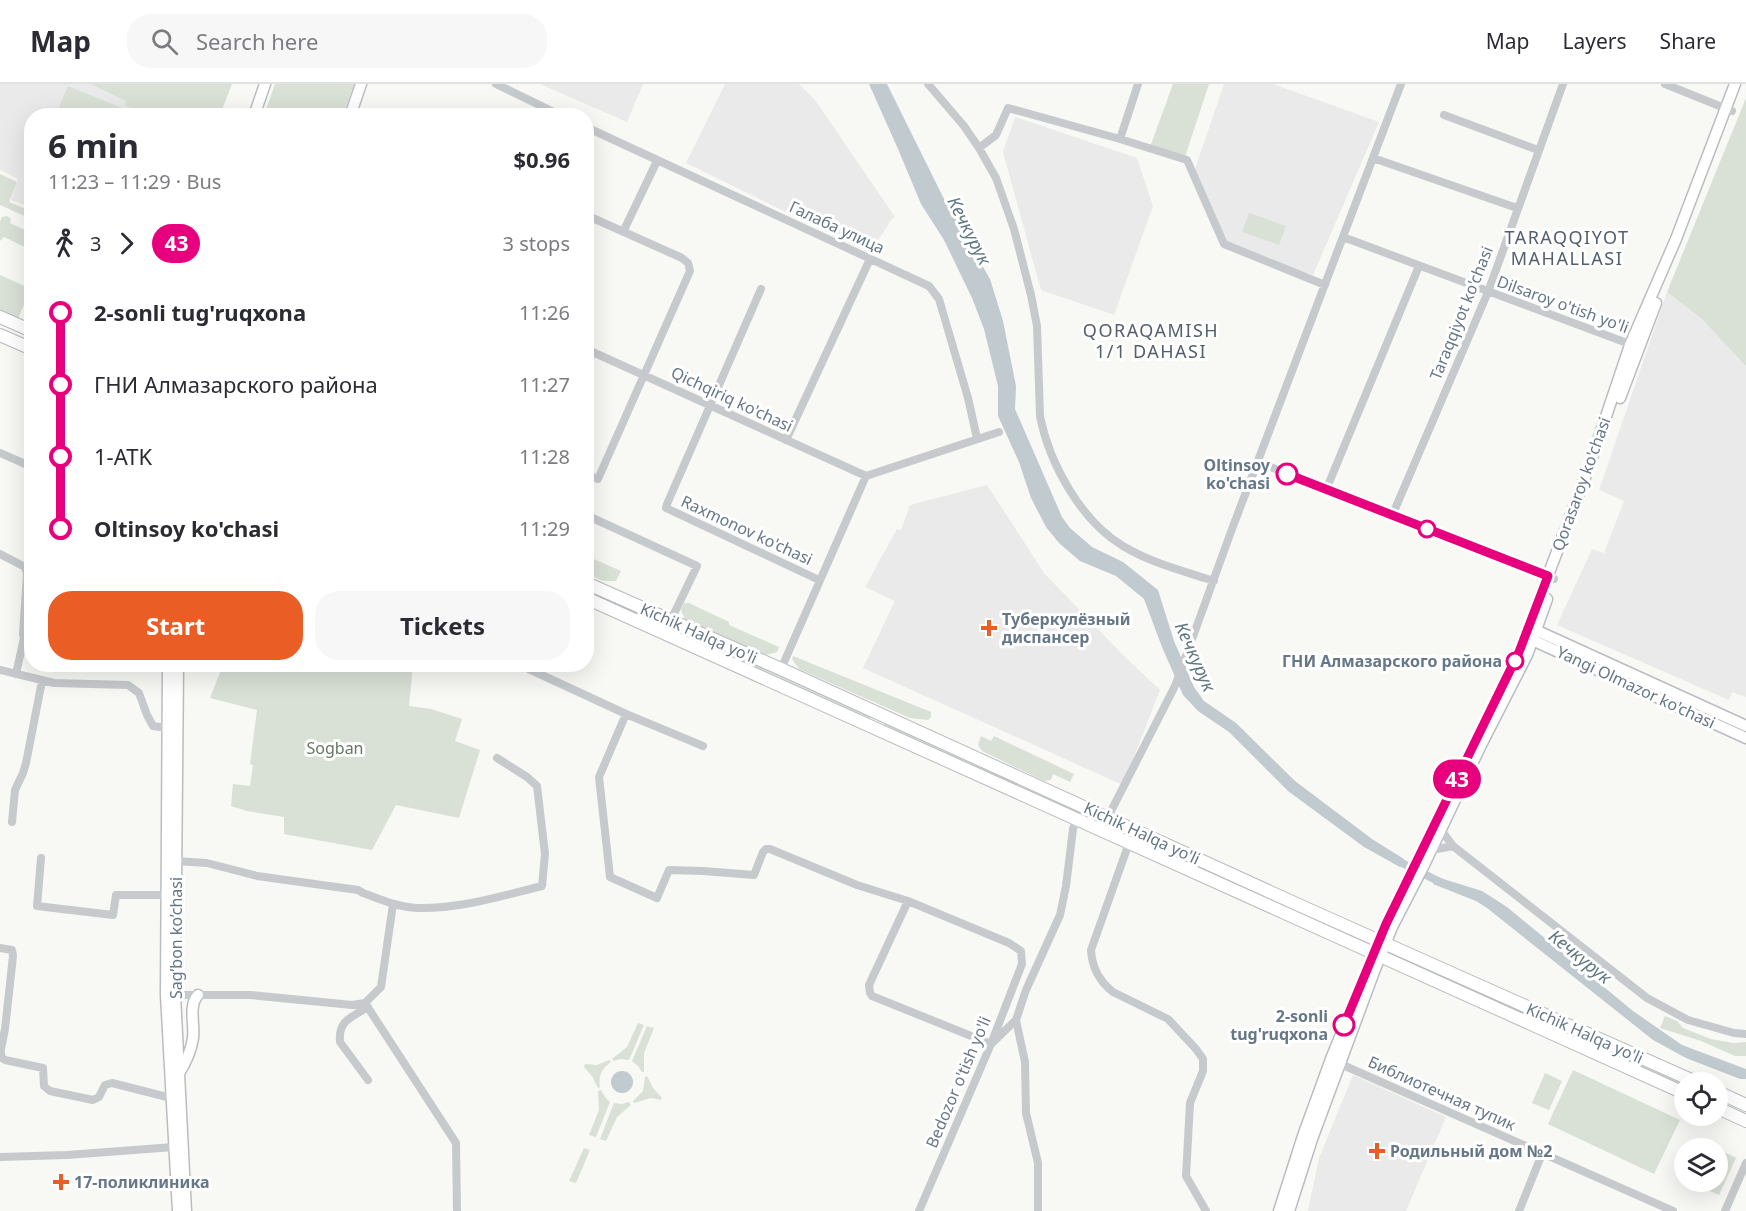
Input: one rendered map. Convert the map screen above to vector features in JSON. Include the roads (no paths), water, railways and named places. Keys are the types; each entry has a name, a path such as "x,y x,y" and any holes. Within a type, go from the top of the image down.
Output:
{"highway":[{"path":"0,317 24,328"},
{"path":"0,335 24,346"},
{"name":"Kichik Halqa yo'li","path":"594,586 1674,1072"},
{"name":"Kichik Halqa yo'li","path":"594,602 1674,1089"},
{"path":"878,729 884,715"},
{"path":"1199,874 1205,862"},
{"path":"1728,1097 1746,1105"},
{"path":"1728,1113 1746,1121"}],"main road":[{"path":"257,108 265,84"},
{"path":"353,108 361,84"},
{"name":"Qorasaroy ko'chasi","path":"1729,110 1735,84"},
{"name":"Qorasaroy ko'chasi","path":"1420,865 1432,850 1481,745 1527,655 1531,633 1634,346 1729,110 1743,84"},
{"name":"Qorasaroy ko'chasi","path":"1279,1211 1304,1136 1382,942 1519,652 1531,633"},
{"name":"Yangi Olmazor ko'chasi","path":"1531,633 1746,726"},
{"name":"Yangi Olmazor ko'chasi","path":"1531,633 1746,738"},
{"name":"Sag’bon ko’chasi","path":"168,672 175,861 171,1098 178,1211"},
{"name":"Sag’bon ko’chasi","path":"177,672 172,729 167,895 171,995 186,1211"},
{"path":"178,1075 188,1058 193,1038 193,1006 198,995"},
{"name":"Qorasaroy ko'chasi","path":"1289,1211 1336,1061"}],"street":[{"path":"496,84 546,108"},
{"path":"928,84 964,126 979,148 996,178 1014,229 1031,295 1038,339 1040,416 1062,475 1086,513 1115,542 1149,560 1214,581"},
{"path":"1120,139 1138,84"},
{"path":"1108,817 1175,686 1401,84"},
{"name":"Taraqqiyot ko'chasi","path":"1392,516 1488,292 1563,84"},
{"path":"1665,84 1729,110"},
{"path":"979,148 996,135 1008,108 1187,160 1226,246 1324,285"},
{"path":"1444,115 1538,150"},
{"name":"Галаба улица","path":"594,131 929,286 939,299 968,398 977,438"},
{"path":"1373,158 1517,208"},
{"path":"623,232 657,161"},
{"path":"594,219 682,258 688,263 690,271 598,479 594,478"},
{"name":"Dilsaroy o'tish yo'li","path":"1343,237 1634,346"},
{"path":"786,440 870,259"},
{"path":"1326,490 1419,266"},
{"path":"711,405 761,289"},
{"name":"Qichqiriq ko'chasi","path":"594,353 866,476"},
{"name":"Raxmonov ko'chasi","path":"711,405 666,508 819,580"},
{"path":"866,476 999,432"},
{"path":"0,453 24,464"},
{"path":"1258,462 1551,578"},
{"name":"Raxmonov ko'chasi","path":"781,669 866,476"},
{"path":"594,519 697,566 671,620"},
{"path":"0,554 24,566"},
{"path":"16,674 24,638 24,619"},
{"path":"0,670 54,683 131,686 139,693 153,726 172,729"},
{"path":"535,672 703,746"},
{"path":"12,822 15,790 26,763 42,681"},
{"path":"626,714 599,777 610,877 657,898 669,870 754,875 763,852 770,849 856,885 908,901 869,985 870,993 991,1044 1016,1020 1026,990 1060,915 1076,819"},
{"path":"175,861 207,863 257,876 358,890 393,904 416,908 461,905 542,886 545,854 537,786 497,758"},
{"path":"1441,830 1453,846 1647,998 1688,1020 1724,1031 1746,1034"},
{"path":"1130,843 1091,950 1091,959 1097,975 1107,987 1168,1019 1203,1059 1203,1071 1190,1103 1186,1176 1206,1211"},
{"path":"1432,850 1453,846"},
{"path":"41,858 37,906 112,915 116,895 167,895"},
{"name":"Bedozor o'tish yo'li","path":"908,901 1016,946 1023,955 1022,964 991,1044 919,1211"},
{"path":"368,1080 340,1042 339,1035 343,1023 366,1005 381,987 393,904"},
{"path":"0,948 12,950 13,956 5,1029 0,1049 2,1058 43,1068 44,1086 50,1091 96,1099 105,1084 112,1083 171,1098"},
{"path":"171,995 250,995 366,1005"},
{"path":"366,1005 456,1143 457,1211"},
{"path":"1016,1020 1025,1062 1026,1113 1038,1163 1038,1211"},
{"name":"Библиотечная тупик","path":"1336,1061 1673,1211"},
{"path":"0,1157 67,1155 174,1147"},
{"path":"1519,1211 1542,1154"},
{"path":"1725,1211 1746,1163"}],"waterway":[{"name":"Кечкурук","path":"1394,859 1442,883"}],"place":[{"name":"Oltinsoy ko'chasi","path":"1287,474"},
{"name":"Туберкулёзный диспансер","path":"989,628"},
{"name":"ГНИ Алмазарского района","path":"1515,661"},
{"name":"2-sonli tug'ruqxona","path":"1344,1025"},
{"name":"Родильный дом №2","path":"1377,1151"},
{"name":"17-поликлиника","path":"61,1182"}],"district":[{"name":"TARAQQIYOT MAHALLASI","path":"1567,248"},
{"name":"QORAQAMISH 1/1 DAHASI","path":"1151,341"}],"park label":[{"name":"Sogban","path":"335,748"}]}
